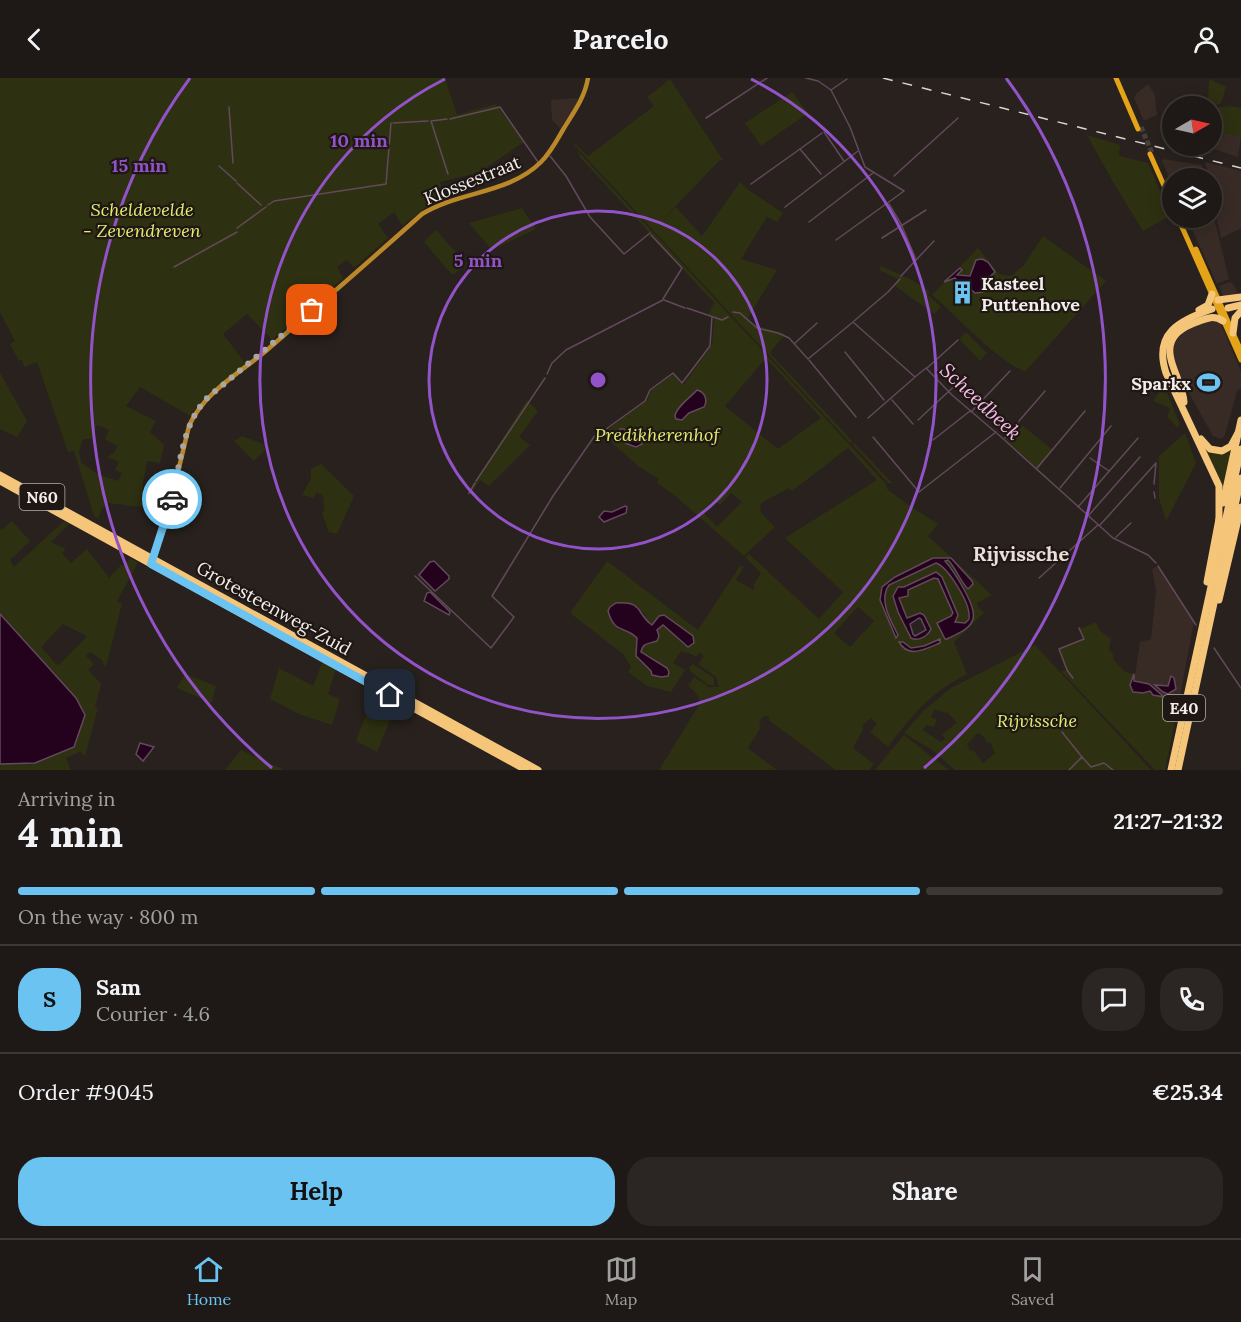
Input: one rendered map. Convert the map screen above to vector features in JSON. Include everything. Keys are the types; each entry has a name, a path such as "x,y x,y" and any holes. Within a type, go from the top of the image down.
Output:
{"highway":[{"path":"1187,416 1162,372 1161,344 1172,325 1182,317 1206,307 1212,294"},
{"path":"1218,300 1229,304 1241,299"},
{"path":"1219,523 1218,486 1166,373 1163,361 1163,349 1167,336 1186,319 1213,311 1182,325 1168,344 1166,356 1168,365 1184,402 1204,444 1210,449 1226,450 1238,433"},
{"path":"1233,333 1235,318 1241,311"},
{"path":"1184,402 1170,363 1170,351 1174,339 1184,328 1195,322 1213,317 1223,321"},
{"path":"1206,608 1206,591 1241,420"},
{"name":"E40","path":"1171,770 1241,449"},
{"name":"N60","path":"0,475 152,561"},
{"name":"E40","path":"1178,770 1241,478"},
{"name":"N60","path":"0,481 152,561"},
{"path":"1210,621 1215,615 1241,507"},
{"path":"1236,531 1241,522"},
{"name":"Grotesteenweg-Zuid","path":"152,561 526,770"},
{"name":"Grotesteenweg-Zuid","path":"152,561 538,770"}],"main road":[{"path":"1118,78 1140,128"},
{"path":"1162,176 1151,154 1162,180"},
{"path":"1184,228 1241,360"},
{"path":"1185,228 1241,351"}],"street":[{"name":"Klossestraat","path":"152,561 165,526 189,426 196,411 206,399 268,349 422,214 439,204 494,189 521,177 534,168 547,156 579,104 588,78"}],"shaded area":[{"path":"1148,84 1155,95 1157,115 1144,121 1134,98"},
{"path":"576,98 578,100 569,117 560,128 552,120 551,100"},
{"path":"1222,133 1241,136 1238,157 1222,152"},
{"path":"1163,159 1202,165 1203,168 1165,168"},
{"path":"1205,162 1241,171 1241,228 1221,238 1219,228 1222,228 1222,168 1206,168"},
{"path":"1192,228 1217,228 1229,279 1217,284"},
{"path":"982,259 988,262 995,272 986,280 984,292 975,293 968,287 960,285 955,278 944,282 960,268 962,270 957,275 970,276 976,260"},
{"path":"1230,282 1238,294 1224,298 1219,286"},
{"path":"1214,318 1221,324 1241,372 1241,388 1237,391 1225,435 1221,439 1213,436 1185,386 1182,388 1172,360 1173,345 1186,329"},
{"path":"697,390 705,397 704,407 689,413 682,420 676,419 678,409"},
{"path":"620,429 624,429 630,439 641,438 642,444 636,447 625,443 618,435"},
{"path":"627,507 626,513 604,522 599,517 604,511 612,512"},
{"path":"933,558 951,558 973,584 968,589 951,563 948,560 945,561 968,597 973,613 971,623 962,631 945,639 937,623 953,613 938,579 934,578 908,590 908,596 899,598 907,618 920,613 924,615 931,629 922,638 911,638 893,596 898,587 904,587 936,572 942,577 958,615 955,622 965,623 969,619 966,602 957,586 946,571 936,563 889,585 885,604 898,635 896,638 880,600 882,587 895,577","holes":["921,619 926,630 915,636 910,624"]},
{"path":"434,561 449,576 449,579 435,591 419,575 430,562"},
{"path":"1158,566 1194,621 1179,702 1164,696 1149,684 1134,681 1140,642 1151,639 1156,591 1152,569"},
{"path":"430,592 450,612 449,615 424,601 427,593"},
{"path":"616,603 635,606 652,625 659,616 664,615 693,636 694,643 688,647 663,625 657,630 659,636 657,641 643,646 641,652 667,668 668,676 652,675 651,671 636,656 637,638 617,627 611,619 608,611"},
{"path":"0,614 76,698 85,715 74,747 35,763 0,764"},
{"path":"940,639 940,643 918,651 908,650 899,642 911,648 924,646"},
{"path":"1134,674 1134,681 1149,684 1164,697 1153,695 1150,691 1133,692 1130,685"},
{"path":"1171,676 1174,678 1176,689 1168,694 1155,685 1168,686"},
{"path":"140,743 154,747 143,761 136,754"}],"green space":[{"name":"Scheldevelde - Zevendreven","path":"0,78 445,78 457,115 496,104 524,142 486,168 473,174 440,182 444,199 431,203 402,226 394,212 378,224 388,238 354,268 347,260 337,267 343,278 272,340 247,314 223,334 246,364 205,396 190,416 140,387 126,406 156,421 150,432 164,445 160,463 147,461 142,507 108,503 98,518 94,516 74,451 68,452 37,362 24,367 22,360 19,361 10,344 15,341 0,312","holes":["97,425 109,430 105,439 117,446 114,453 107,457 119,462 115,470 122,473 118,481 97,474 81,462 79,452 83,439 91,439"]},
{"path":"670,79 723,160 720,160 663,219 676,207 702,236 740,182 783,213 777,222 767,217 741,259 777,270 748,318 755,325 785,334 770,353 845,433 852,441 850,443 566,136 588,156 654,106 647,97"},
{"path":"1209,79 1226,87 1222,100 1222,96 1208,96"},
{"path":"792,92 808,113 761,146 745,123"},
{"path":"1222,107 1241,108 1241,136 1222,133"},
{"path":"1087,135 1120,145 1119,156 1148,163 1162,195 1162,220 1143,231"},
{"name":"Predikherenhof","path":"577,150 886,484 887,489 938,524 928,536 992,595 977,603 984,613 954,642 967,674 923,705 888,747 870,732 877,724 871,718 862,726 863,730 853,748 874,764 869,770 836,770 770,721 768,716 764,716 759,722 761,727 748,748 777,770 659,770 699,705 698,696 688,686 694,677 709,687 719,687 716,677 698,664 704,656 700,652 696,657 681,651 673,663 685,670 671,692 647,686 628,672 631,667 623,654 570,613 607,561 698,630 740,566 744,567 736,580 754,590 754,584 761,573 745,557 749,554 819,619 843,592 785,538 877,480 848,448 792,491 789,488 760,505 761,513 775,527 744,556 657,483 659,479 638,466 602,434 647,400 652,390 673,374 680,383 684,384 712,345 714,319 708,315 714,303 580,157","holes":["766,358 821,418 778,449 725,406","731,493 742,502 717,527 703,512 714,500 720,505","933,558 951,558 968,588 948,560 944,561 953,569 973,614 965,630 945,638 938,623 953,613 938,579 934,578 899,597 907,618 916,614 924,615 929,633 911,638 898,612 894,595 898,587 903,587 936,572 942,577 958,615 955,622 964,624 968,620 968,612 958,589 951,577 936,563 889,585 885,604 898,635 896,638 880,600 882,587","616,603 644,613 647,622 652,625 659,616 668,617 694,643 692,646 685,646 663,625 657,630 659,636 651,644 645,643 641,652 667,668 661,677 652,675 651,671 639,660 636,650 637,638 631,632 619,630 608,611","858,607 874,621 850,647 834,633"]},
{"path":"522,208 536,229 492,250 469,223"},
{"path":"436,230 467,265 452,275 424,242"},
{"path":"1043,236 1106,281 1025,372 988,347 932,295 978,248 999,274 1011,276 1024,265"},
{"path":"881,266 912,280 930,292 928,295 941,307 934,314 894,285 898,279 879,270"},
{"path":"966,332 987,353 980,361 959,339"},
{"path":"0,373 27,421 17,437 0,429"},
{"path":"1164,385 1180,425 1177,427 1167,417 1170,410 1168,407 1153,401"},
{"path":"527,400 538,411 519,437 530,445 489,486 480,480 470,495 467,494"},
{"path":"1018,422 1053,450 1038,469 1003,437"},
{"path":"1185,433 1196,463 1166,521 1159,498 1159,456"},
{"path":"242,436 263,444 265,450 254,461 234,441"},
{"path":"854,443 897,488 888,483 853,445"},
{"path":"1204,447 1210,452 1217,453 1232,450 1222,488"},
{"path":"321,464 354,496 337,534 329,532 322,514 323,496 317,492 313,498 302,495 311,479 311,469"},
{"path":"12,521 30,541 10,560 14,567 64,521 69,524 51,542 66,549 62,553 71,563 87,549 109,578 130,558 138,563 117,601 122,604 106,666 90,652 86,656 94,664 88,670 101,684 95,707 98,708 85,756 80,752 66,758 71,770 0,770 0,764 35,763 76,698 0,614 0,528 2,530","holes":["63,624 87,636 59,665 41,647"]},
{"path":"1096,622 1099,630 1111,639 1109,649 1113,654 1113,659 1125,672 1134,674 1130,685 1137,694 1150,691 1153,695 1179,702 1165,770 1155,770 1061,671 1067,670 1059,649 1084,639 1079,628"},
{"name":"Rijvissche","path":"1035,645 1151,770 955,770 932,750 904,733 923,711 951,688","holes":["934,709 947,712 957,722 942,735 945,739 941,742 923,730 926,725 934,727 937,720 931,717","978,733 987,743 990,742 995,753 983,763 973,750 970,751 967,744"]},
{"path":"323,661 336,669 328,694 340,699 332,725 299,714 270,699 279,668 313,686"},
{"path":"693,664 714,678 714,685 708,685 690,671 689,667"},
{"path":"185,674 216,686 212,703 177,688"},
{"path":"391,700 397,703 377,752 356,741 367,712 370,713 372,707 385,713"},
{"path":"904,735 949,770 875,770"},
{"path":"241,750 284,770 225,770"}],"waterway":[{"path":"706,118 767,78"},
{"path":"806,78 818,81 831,90 850,127 865,167 904,191 836,240"},
{"path":"831,90 847,79"},
{"path":"229,107 233,163"},
{"name":"Scheedbeek","path":"450,119 500,107 538,162"},
{"path":"894,176 958,118"},
{"path":"447,119 431,121 448,174"},
{"path":"393,123 428,121"},
{"path":"268,205 274,201 386,184 391,123"},
{"path":"824,132 844,161"},
{"path":"821,174 800,149 822,133"},
{"path":"751,184 800,149"},
{"path":"785,207 858,151"},
{"name":"Scheedbeek","path":"550,156 566,176 590,217 624,254 650,233"},
{"path":"219,166 236,181"},
{"path":"809,222 873,173"},
{"path":"237,183 261,205"},
{"path":"889,204 901,224 915,257"},
{"path":"237,228 266,207"},
{"path":"882,238 926,210"},
{"path":"174,267 237,232"},
{"name":"Scheedbeek","path":"651,235 682,268 663,299"},
{"path":"916,260 934,241"},
{"path":"901,276 916,260 915,258"},
{"path":"854,321 900,279"},
{"path":"547,374 552,363 566,350 663,300"},
{"name":"Scheedbeek","path":"664,300 685,308"},
{"name":"Scheedbeek","path":"687,308 722,320 728,317"},
{"name":"Scheedbeek","path":"733,312 740,313 757,328 789,338 808,359 853,322 915,377 926,368 952,395 1113,538 1148,555 1156,563"},
{"path":"602,432 645,401 650,390 673,373 682,383 710,346 712,317"},
{"path":"795,343 817,323"},
{"path":"927,368 958,340"},
{"path":"845,352 884,400"},
{"path":"809,360 856,417"},
{"path":"971,412 1010,371"},
{"path":"476,481 545,378"},
{"path":"868,418 914,378"},
{"path":"918,420 962,379"},
{"path":"1019,421 1045,391"},
{"path":"892,400 913,424"},
{"path":"933,440 970,411"},
{"path":"1037,468 1085,411"},
{"path":"1005,438 1018,423"},
{"path":"1060,488 1111,426"},
{"path":"873,437 919,492 996,432"},
{"name":"Scheedbeek","path":"415,576 491,648 514,617 492,596 553,496 596,434"},
{"path":"1078,507 1138,438"},
{"path":"1089,515 1140,457"},
{"path":"1090,458 1109,471"},
{"path":"1100,525 1156,463 1154,484"},
{"path":"469,493 475,483"},
{"path":"1154,492 1155,498"},
{"path":"1116,537 1131,523"},
{"path":"1039,578 1098,525"},
{"name":"Scheedbeek","path":"1158,566 1196,625"},
{"path":"1073,678 1067,670 1059,649 1084,639 1079,628"},
{"name":"Scheedbeek","path":"1214,648 1241,688"},
{"path":"1062,732 1082,757"},
{"path":"1069,770 1082,757 1091,767 1104,763 1113,770"}],"tunnel":[{"path":"1141,127 1152,153"}],"railway":[{"path":"883,78 1241,168"}],"way so far":[{"path":"172,499 189,426 196,411 206,399 312,310"}],"place":[{"name":"Kasteel Puttenhove","path":"963,293"},
{"name":"Sparkx","path":"1209,383"}],"district":[{"name":"Rijvissche","path":"1021,553"}],"route":[{"path":"172,499 151,564 390,695"}]}
